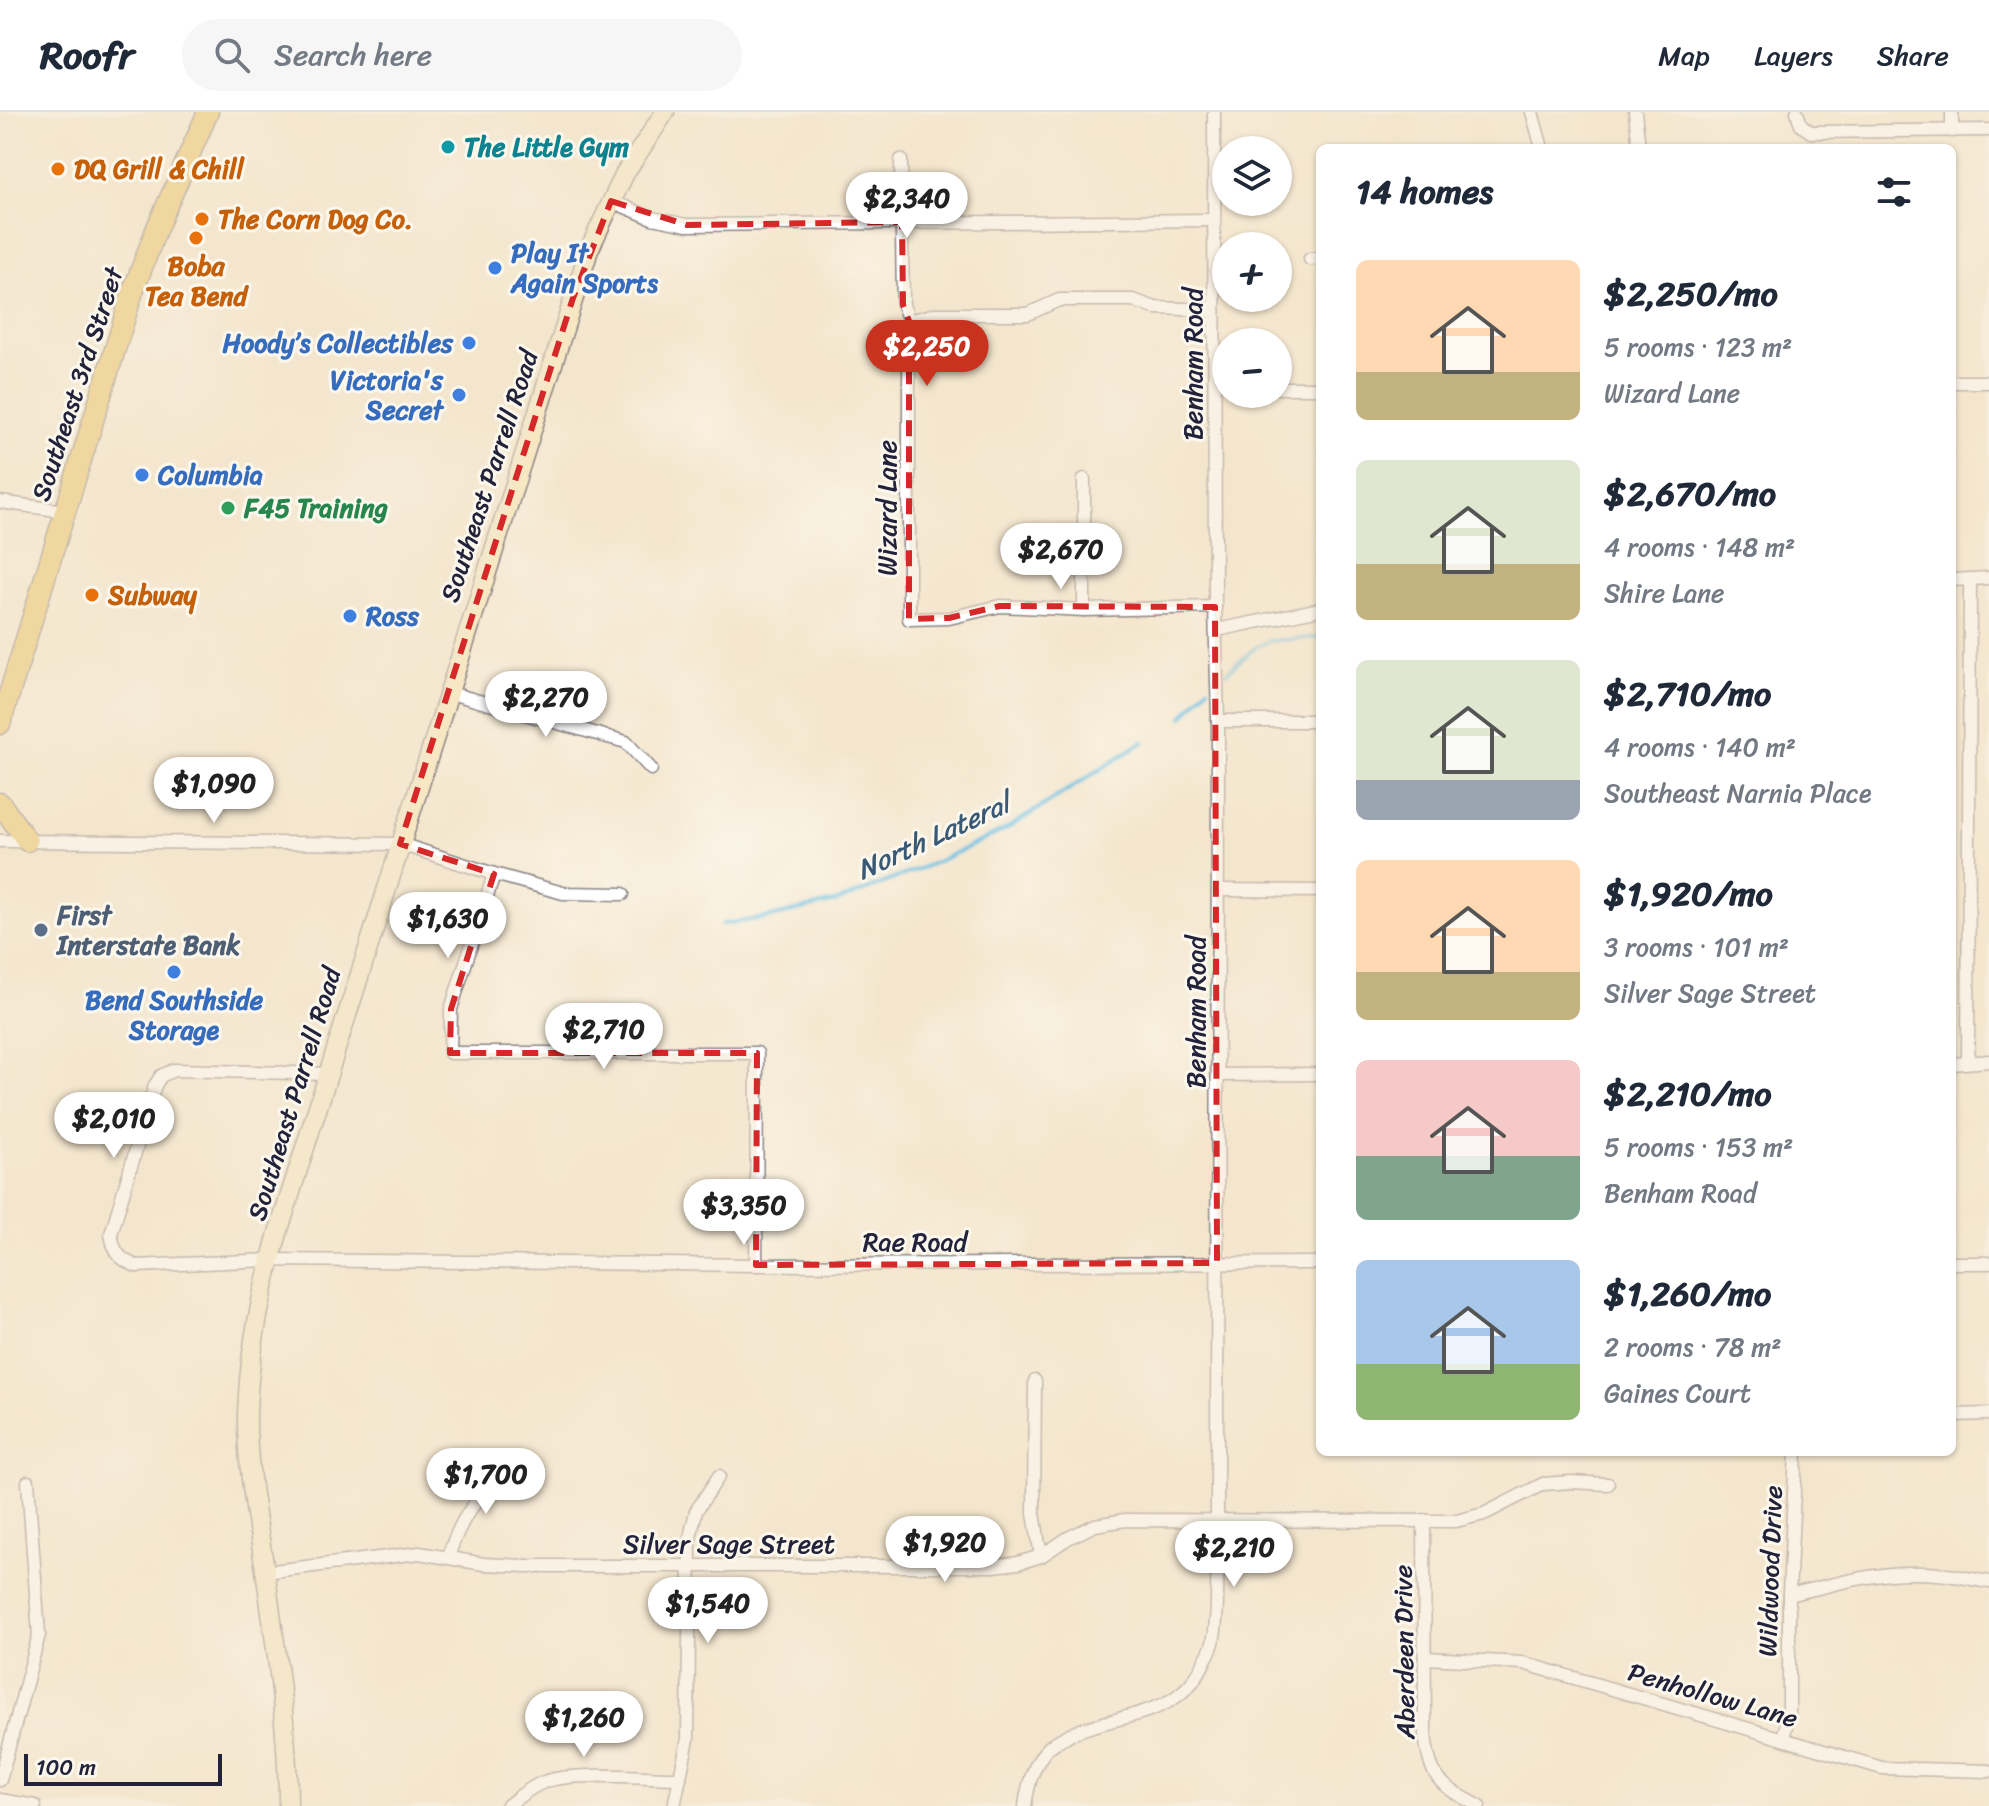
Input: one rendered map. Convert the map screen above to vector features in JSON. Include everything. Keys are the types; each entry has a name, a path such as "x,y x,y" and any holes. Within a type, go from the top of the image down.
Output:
{"main road":[{"name":"Southeast 3rd Street","path":"0,724 132,294 188,153 208,112"},
{"path":"0,803 27,841"}],"street":[{"name":"Southeast Parrell Road","path":"288,1806 283,1713 251,1479 247,1416 250,1362 270,1260 589,250 632,162 665,112"},
{"name":"Benham Road","path":"1213,232 1214,112"},
{"path":"1532,112 1541,144"},
{"path":"1635,112 1639,144"},
{"path":"1952,112 1952,131"},
{"path":"1799,119 1811,132 1989,130"},
{"name":"Wizard Lane","path":"901,160 903,305 909,321 909,619 949,618 1000,606 1084,610"},
{"path":"611,201 652,218 687,225 1213,220"},
{"path":"909,321 935,314 1028,314 1059,300 1133,300 1155,308 1212,310"},
{"path":"1956,382 1989,382"},
{"path":"1292,388 1316,388"},
{"name":"Benham Road","path":"1025,1806 1034,1767 1054,1742 1079,1731 1144,1713 1176,1698 1198,1677 1213,1644 1217,1520 1218,1075 1215,607 1220,408"},
{"path":"1084,479 1084,610 1215,607"},
{"path":"0,502 64,511"},
{"path":"1956,580 1989,578"},
{"path":"1968,1062 1970,580"},
{"path":"1217,630 1316,610"},
{"path":"450,693 626,742 651,769"},
{"path":"1218,721 1316,721"},
{"path":"0,841 400,844 563,893 623,894"},
{"path":"494,874 451,1009 450,1053 757,1053 756,1265"},
{"path":"1218,890 1316,891"},
{"path":"1956,1064 1989,1061"},
{"name":"Rae Road","path":"328,1074 174,1070 161,1076 155,1085 111,1234 113,1250 122,1261 136,1266 270,1260 756,1265 1316,1263"},
{"path":"1218,1075 1316,1074"},
{"path":"1956,1263 1989,1263"},
{"path":"1035,1381 1034,1513 1041,1556"},
{"path":"1956,1415 1989,1414"},
{"name":"Wildwood Drive","path":"1783,1738 1789,1714 1789,1595 1796,1456"},
{"path":"448,1557 459,1524 477,1498 514,1468"},
{"path":"674,1806 688,1739 690,1538 696,1511 719,1476"},
{"path":"0,1780 39,1635 28,1482"},
{"name":"Silver Sage Street","path":"265,1572 419,1553 484,1564 526,1566 993,1566 1041,1556 1095,1525 1125,1520 1456,1521 1484,1514 1543,1484 1608,1484"},
{"name":"Aberdeen Drive","path":"1424,1520 1425,1734 1428,1763 1438,1780 1479,1806"},
{"path":"1789,1595 1845,1582 1906,1573 1952,1575 1989,1582"},
{"name":"Penhollow Lane","path":"1426,1658 1523,1663 1882,1768 1989,1771"},
{"path":"507,1806 545,1781 570,1777 680,1778"},
{"path":"0,1800 35,1806"}],"highlighted area":[{"path":"611,201 687,225 902,222 903,305 909,321 909,619 949,618 1000,606 1215,607 1217,1263 756,1265 757,1053 450,1053 451,1009 494,874 400,844 573,298"}],"waterway":[{"name":"North Lateral","path":"1227,672 1256,647 1269,641 1316,637"},
{"name":"North Lateral","path":"1183,717 1208,687"},
{"name":"North Lateral","path":"723,924 766,918 839,901 936,862 1005,830 1143,742"}],"place":[{"name":"The Little Gym","path":"448,147"},
{"name":"DQ Grill & Chill","path":"58,169"},
{"name":"The Corn Dog Co.","path":"202,219"},
{"name":"Boba Tea Bend","path":"196,238"},
{"name":"Play It Again Sports","path":"495,268"},
{"name":"Hoody’s Collectibles","path":"469,343"},
{"name":"Victoria's Secret","path":"459,395"},
{"name":"Columbia","path":"142,475"},
{"name":"F45 Training","path":"228,508"},
{"name":"Subway","path":"92,595"},
{"name":"Ross","path":"350,616"},
{"name":"First Interstate Bank","path":"41,930"},
{"name":"Bend Southside Storage","path":"174,972"}]}
